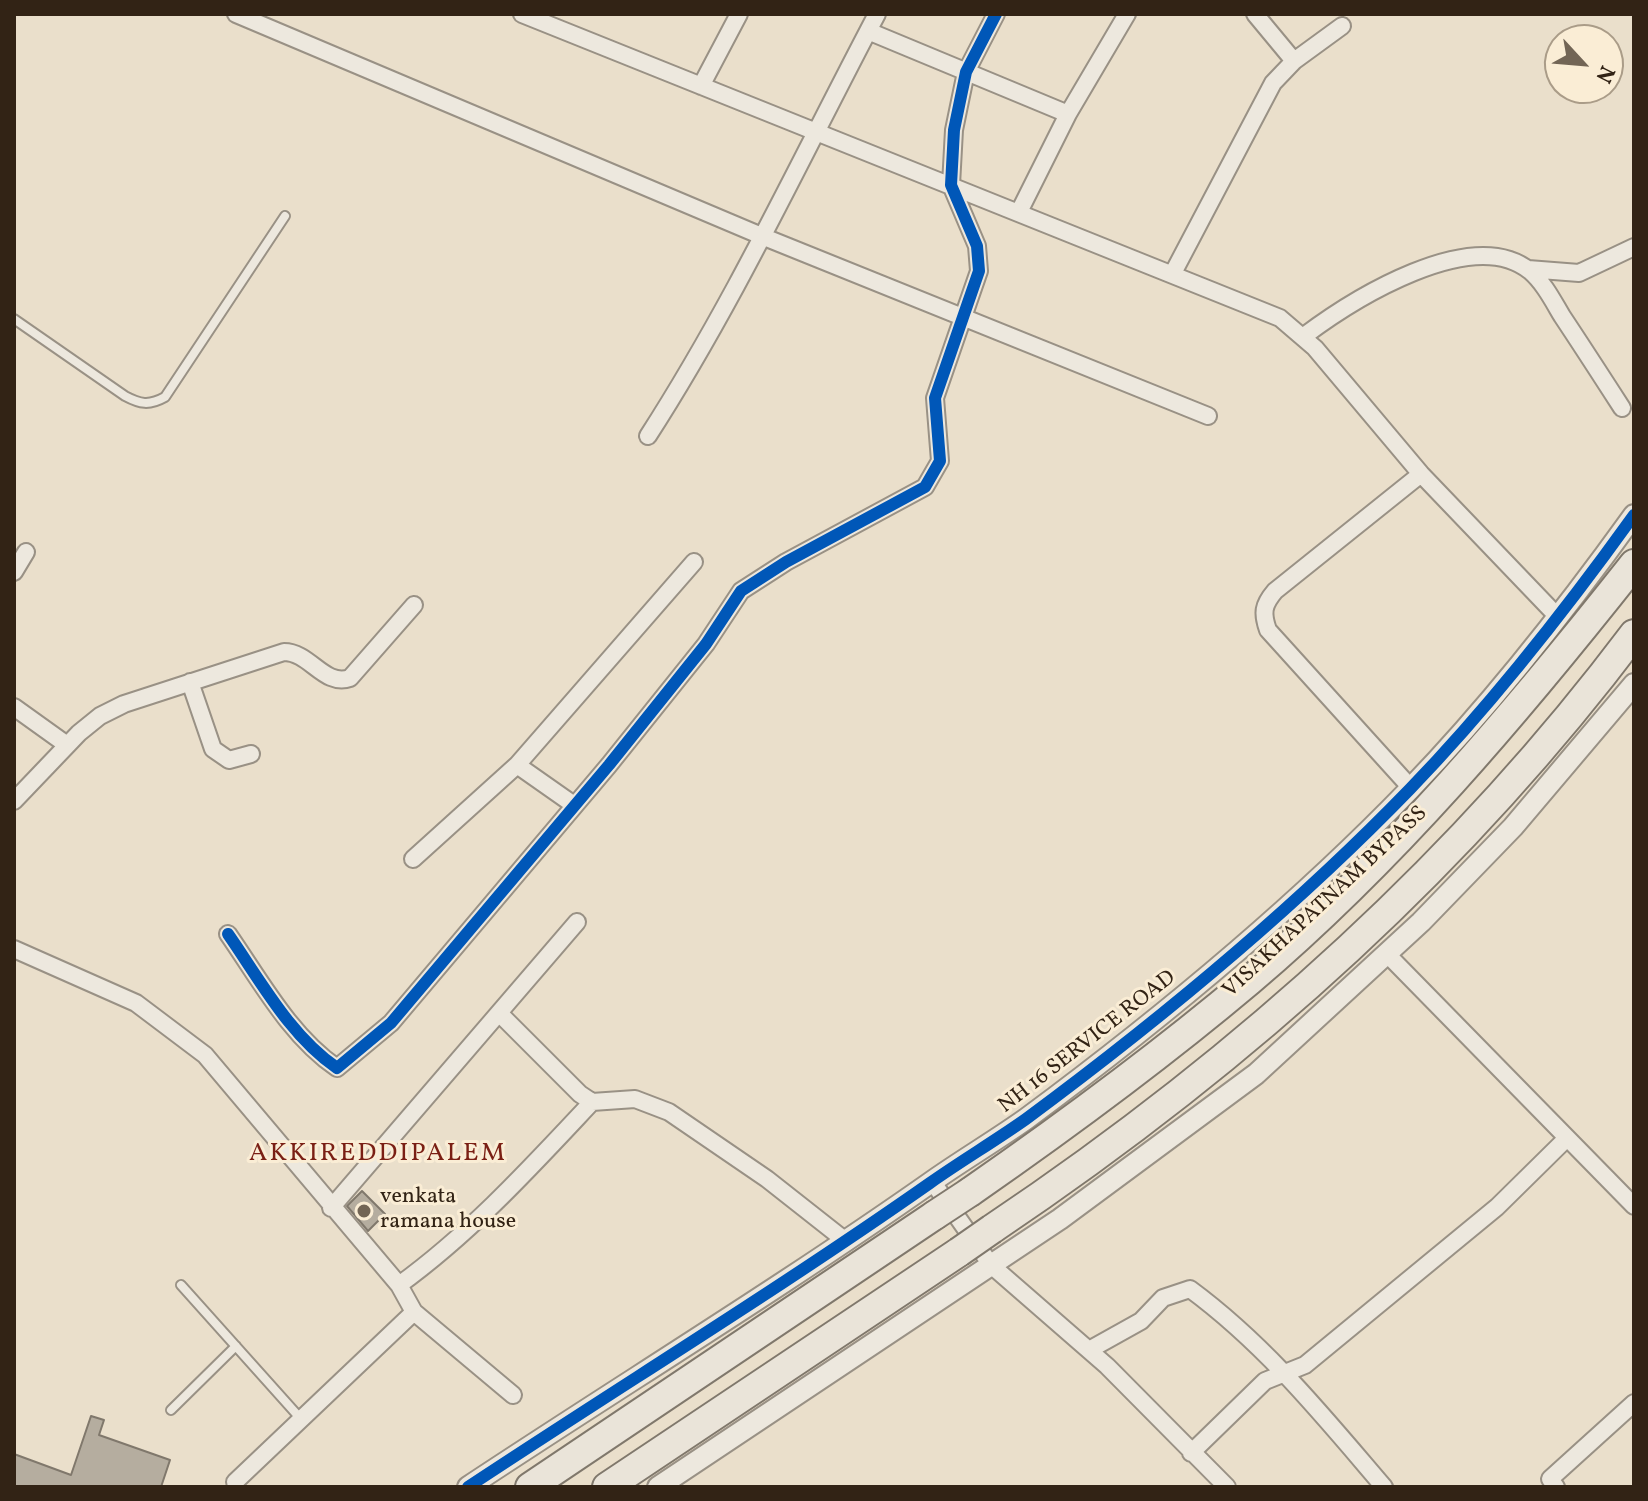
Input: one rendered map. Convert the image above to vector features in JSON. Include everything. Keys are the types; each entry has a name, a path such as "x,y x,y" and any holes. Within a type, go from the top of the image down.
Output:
{"highway":[{"name":"VISAKHAPATNAM BYPASS","path":"530,1487 970,1192 1113,1088 1238,990 1340,895 1468,765 1544,678 1634,564"},
{"name":"VISAKHAPATNAM BYPASS","path":"607,1487 959,1252 1175,1098 1376,924 1478,819 1586,698 1634,634"}],"street":[{"path":"236,14 764,237 1208,416"},
{"path":"522,14 1280,318 1304,336 1421,474 1559,618"},
{"path":"701,86 739,14"},
{"path":"648,436 703,350 877,14"},
{"path":"228,934 294,1028 320,1056 337,1068 391,1023 706,644 741,591 786,562 925,487 940,461 935,398 964,318 981,258 951,185 954,130 966,72 996,14"},
{"path":"1019,212 1068,114 1127,14"},
{"path":"1255,14 1294,61"},
{"path":"1173,273 1273,83 1294,61 1342,26"},
{"path":"868,31 1068,114"},
{"path":"1528,269 1579,273 1634,247"},
{"path":"1304,336 1347,304 1446,261 1486,256 1513,261 1538,278 1622,408"},
{"path":"1411,788 1268,630 1263,615 1265,603 1275,591 1421,474"},
{"name":"NH 16 SERVICE ROAD","path":"468,1487 643,1370 847,1242 1024,1120 1151,1022 1311,885 1411,788 1559,618 1634,515"},
{"path":"14,572 26,552"},
{"path":"413,859 517,765 694,562"},
{"path":"14,801 67,745 100,716 124,704 284,652 295,652 335,680 350,678 414,605"},
{"path":"190,682 213,749 229,760 251,754"},
{"path":"658,1487 991,1265 1171,1140 1256,1074 1387,954 1513,827 1634,684"},
{"path":"14,707 67,745"},
{"path":"517,765 574,805"},
{"path":"331,1208 577,922"},
{"path":"14,949 136,1003 205,1055 399,1285 414,1312 513,1395"},
{"path":"1387,954 1634,1206"},
{"path":"499,1013 580,1094 592,1102 635,1099 669,1112 767,1179 847,1242"},
{"path":"399,1285 441,1254 493,1207 592,1102"},
{"path":"1191,1453 1265,1381 1305,1365 1497,1207 1566,1139"},
{"path":"932,1181 991,1265 1089,1350 1227,1487"},
{"path":"1089,1350 1141,1321 1163,1298 1190,1289 1222,1313 1286,1373 1384,1487"},
{"path":"235,1482 414,1312"},
{"path":"1549,1484 1634,1403"}],"lane":[{"path":"14,319 113,388 140,403 153,404 165,397 285,216"},
{"path":"181,1285 301,1419"},
{"path":"171,1410 236,1346"}],"building":[{"name":"venkata ramana house","path":"362,1191 385,1214 368,1231 347,1206"},
{"path":"91,1416 104,1420 99,1435 170,1460 161,1487 14,1487 14,1454 71,1475"}],"cycle path":[{"path":"228,934 290,1024 337,1068 391,1023 609,765 706,644 741,591 786,562 925,487 940,461 935,398 979,271 977,246 951,185 954,130 966,72 996,14"},
{"path":"468,1487 816,1261 1014,1127 1176,1003 1320,878 1410,789 1527,656 1634,515"}],"place":[{"name":"venkata ramana house","path":"364,1211"}],"district":[{"name":"AKKIREDDIPALEM","path":"378,1155"}]}
